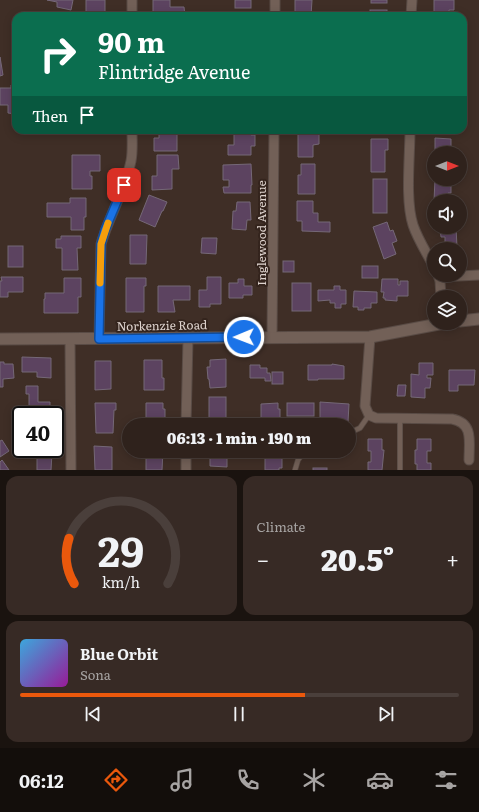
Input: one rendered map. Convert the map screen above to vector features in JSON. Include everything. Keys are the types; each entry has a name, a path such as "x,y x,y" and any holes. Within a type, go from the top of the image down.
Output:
{"street":[{"path":"132,0 132,12"},
{"path":"275,0 275,12"},
{"path":"411,12 412,0"},
{"path":"99,339 101,244 105,230 127,176 132,154 132,134"},
{"name":"Inglewood Avenue","path":"272,337 274,134"},
{"path":"410,134 409,198 411,215 416,233 427,254"},
{"path":"467,275 479,275"},
{"path":"467,320 479,319"},
{"name":"Norkenzie Road","path":"0,339 370,337 427,326"},
{"path":"370,337 366,406 366,411 369,415 376,418 462,418 469,434 470,460"},
{"path":"186,418 188,338"},
{"path":"70,339 71,470"},
{"path":"186,458 186,470"}],"lane":[{"path":"356,429 360,428 369,415"},
{"path":"400,418 400,470"},
{"path":"295,470 300,458"}],"building":[{"path":"47,0 73,0 71,10 57,7 57,2"},
{"path":"86,0 105,0 105,12 86,12"},
{"path":"153,0 170,0 170,7 184,7 185,12 153,12"},
{"path":"235,0 251,0 251,8 235,8"},
{"path":"295,0 312,0 311,12 295,12"},
{"path":"371,0 387,0 387,3 371,3"},
{"path":"434,0 454,0 454,10 449,10 449,12 434,12"},
{"path":"370,10 387,10 387,12 370,12"},
{"path":"0,57 3,75 0,76"},
{"path":"12,85 12,114 8,113 8,105 0,105 0,88 11,88"},
{"path":"159,134 177,134 177,151 154,151 154,138 159,138"},
{"path":"234,134 255,135 255,146 251,146 251,155 228,155 228,145 234,145"},
{"path":"298,134 319,134 319,144 313,145 313,157 298,157"},
{"path":"435,138 451,139 451,146 435,146"},
{"path":"371,139 388,139 388,150 385,150 385,172 371,172"},
{"path":"72,155 100,155 100,171 90,171 90,176 92,176 92,189 72,189"},
{"path":"157,155 178,155 179,169 172,169 172,189 152,190 152,176 157,176"},
{"path":"251,164 251,193 224,193 223,187 229,187 229,180 223,180 223,165"},
{"path":"301,164 315,164 315,194 298,194 298,175 301,175"},
{"path":"373,179 387,179 387,213 373,213"},
{"path":"435,186 451,186 451,193 434,194"},
{"path":"149,195 167,202 155,227 139,220"},
{"path":"70,198 86,198 84,230 71,230 71,217 47,217 47,203 70,203"},
{"path":"297,201 313,201 313,213 318,213 318,222 330,222 330,232 302,231 302,221 297,221"},
{"path":"237,202 250,202 251,220 247,220 246,230 232,229 233,211 236,211"},
{"path":"387,222 390,231 393,230 397,241 392,243 396,254 384,259 373,227"},
{"path":"441,234 456,234 457,242 445,242 445,237 441,237"},
{"path":"130,235 147,235 146,264 130,264"},
{"path":"61,236 81,236 81,248 77,248 78,270 62,270 62,248 56,248 56,239 61,239"},
{"path":"202,238 217,238 216,254 201,253"},
{"path":"8,246 23,246 23,267 8,267"},
{"path":"283,261 294,261 294,272 283,272"},
{"path":"362,266 378,266 378,278 362,278"},
{"path":"1,277 23,277 23,292 8,292 8,297 0,297"},
{"path":"207,277 221,277 221,304 210,304 210,307 199,307 199,290 207,290"},
{"path":"64,278 81,278 81,297 78,297 78,313 44,313 45,293 64,293"},
{"path":"126,278 146,278 146,286 144,286 144,312 126,312"},
{"path":"238,279 244,279 244,286 252,286 252,295 243,295 243,298 229,298 229,283 238,283"},
{"path":"382,279 398,279 398,285 400,285 400,281 408,281 408,296 397,296 397,301 385,300 385,298 383,298 384,292 381,292"},
{"path":"292,283 311,283 311,311 292,311"},
{"path":"158,286 190,286 190,300 173,300 175,312 158,312"},
{"path":"334,286 340,286 340,290 346,290 346,304 341,304 341,308 335,308 335,303 330,303 330,300 318,301 318,290 334,290"},
{"path":"354,291 377,292 377,303 371,303 371,308 358,310 358,307 353,307"},
{"path":"22,357 51,358 51,378 37,377 37,372 22,372"},
{"path":"226,359 226,387 210,388 207,367 210,367 210,360"},
{"path":"144,360 162,360 164,390 144,390"},
{"path":"95,361 111,361 111,389 95,390"},
{"path":"0,362 4,362 4,364 13,364 14,378 3,379 3,387 0,387"},
{"path":"419,363 433,363 433,375 427,375 427,378 431,378 430,388 425,388 425,398 411,397 411,374 419,375"},
{"path":"332,364 344,366 344,379 308,380 308,365"},
{"path":"250,365 260,365 260,368 267,368 267,373 270,373 271,381 265,381 265,378 250,378"},
{"path":"449,370 475,370 474,385 458,385 458,391 449,391"},
{"path":"272,372 283,372 283,384 272,384"},
{"path":"398,385 406,385 405,396 397,396"},
{"path":"26,386 38,386 38,402 50,402 50,406 29,406 29,394 26,394"},
{"path":"209,397 226,397 226,418 209,418"},
{"path":"320,402 349,404 348,418 320,418"},
{"path":"95,403 116,403 116,410 114,410 113,433 96,433"},
{"path":"146,403 163,403 165,418 146,418"},
{"path":"278,403 280,418 261,418 261,404"},
{"path":"287,403 314,403 314,416 287,416"},
{"path":"368,439 382,439 382,450 384,450 382,470 368,470 368,462 371,462 371,451 368,451"},
{"path":"417,439 431,439 431,451 427,451 427,463 431,463 431,470 417,470 417,464 415,464 415,450 417,450"},
{"path":"2,440 9,451 0,457 0,441"},
{"path":"94,446 112,447 112,470 95,470"},
{"path":"37,458 52,458 51,470 37,470"},
{"path":"146,458 163,458 162,470 146,470"},
{"path":"210,458 227,458 227,467 210,466"},
{"path":"265,458 282,458 282,468 279,468 279,470 265,470"},
{"path":"2,460 9,470 0,470 0,462"},
{"path":"313,468 327,468 327,470 313,470"}],"slow traffic":[{"path":"100,283 101,244 108,223"}],"route":[{"path":"124,185 105,230 101,244 99,339 244,337"}]}
